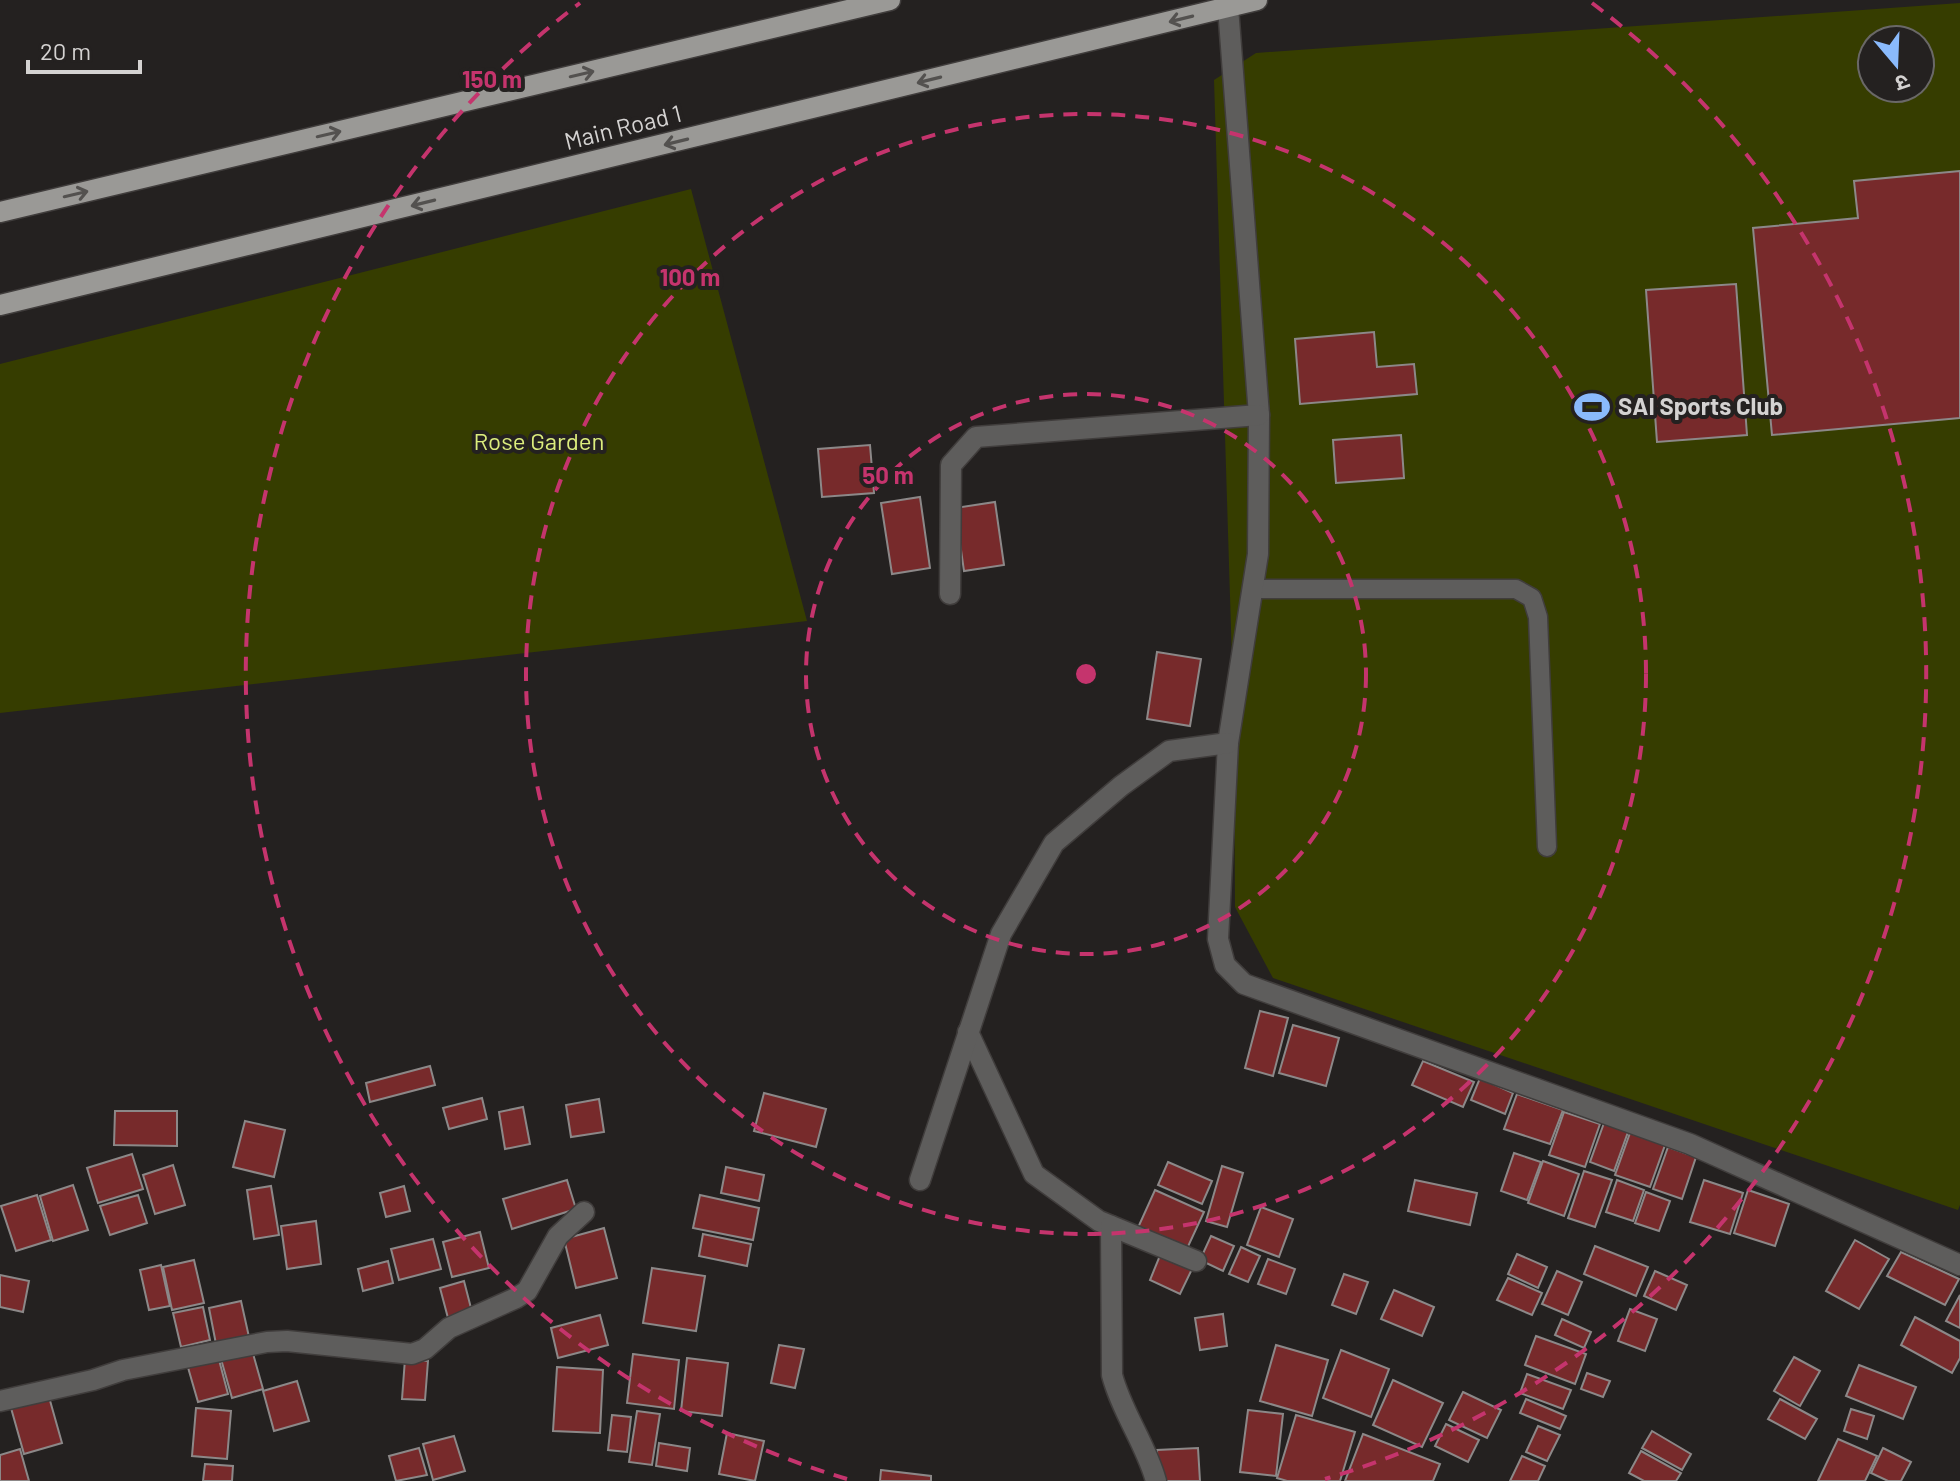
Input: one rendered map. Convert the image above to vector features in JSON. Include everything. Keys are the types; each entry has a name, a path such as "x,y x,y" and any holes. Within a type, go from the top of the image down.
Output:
{"main road":[{"path":"0,212 890,0"},
{"name":"Main Road 1","path":"0,305 1257,0"}],"street":[{"path":"1228,7 1259,415 1258,554 1228,743 1218,939 1225,965 1244,984 1690,1144 1960,1265"},
{"path":"950,594 951,465 976,437 1259,415"},
{"path":"920,1180 1001,934 1054,843 1121,786 1169,751 1228,743"},
{"path":"968,1032 1034,1174 1099,1221 1196,1261"},
{"path":"0,1401 123,1370 267,1342 287,1341 412,1354 425,1349 449,1328 527,1291 558,1236 584,1212"},
{"path":"1111,1226 1112,1375 1118,1397 1156,1481"}],"lane":[{"path":"1252,589 1516,589 1532,598 1538,617 1547,847"}],"green space":[{"name":"SAI Sports Club","path":"1960,3 1958,1210 1273,978 1235,907 1234,726 1214,80 1256,53"},
{"name":"Rose Garden","path":"691,189 807,621 0,713 0,364"}],"building":[{"path":"1960,171 1960,418 1772,435 1753,228 1858,218 1854,181"},
{"path":"1736,284 1747,435 1657,442 1646,290"},
{"path":"1374,332 1377,367 1414,364 1417,394 1300,404 1295,339"},
{"path":"1401,435 1404,478 1336,483 1333,440"},
{"path":"870,445 874,493 822,497 818,449"},
{"path":"920,497 930,568 892,574 881,503"},
{"path":"995,502 1004,565 964,571 955,508"},
{"path":"1157,652 1201,659 1190,726 1147,719"},
{"path":"1260,1011 1288,1018 1273,1076 1245,1068"},
{"path":"1293,1025 1339,1038 1326,1086 1279,1073"},
{"path":"1423,1061 1474,1082 1463,1107 1412,1085"},
{"path":"430,1066 435,1085 370,1102 366,1083"},
{"path":"1480,1078 1513,1093 1505,1114 1471,1100"},
{"path":"764,1093 826,1109 816,1147 754,1131"},
{"path":"1517,1094 1563,1110 1550,1144 1504,1129"},
{"path":"482,1098 487,1119 449,1129 443,1108"},
{"path":"599,1099 604,1132 571,1137 566,1105"},
{"path":"523,1107 530,1144 505,1149 499,1112"},
{"path":"115,1111 177,1111 177,1146 114,1145"},
{"path":"1564,1112 1600,1124 1585,1167 1549,1155"},
{"path":"245,1121 285,1130 274,1177 233,1167"},
{"path":"1604,1123 1628,1132 1614,1171 1590,1162"},
{"path":"1630,1133 1665,1145 1650,1187 1615,1175"},
{"path":"1668,1147 1696,1157 1682,1199 1653,1189"},
{"path":"1514,1153 1541,1162 1527,1200 1501,1191"},
{"path":"132,1154 143,1189 98,1203 87,1168"},
{"path":"1543,1161 1579,1174 1564,1216 1528,1203"},
{"path":"1168,1162 1212,1181 1202,1204 1158,1185"},
{"path":"173,1165 185,1205 155,1214 143,1175"},
{"path":"1222,1166 1243,1173 1227,1227 1206,1221"},
{"path":"726,1167 764,1175 759,1201 721,1193"},
{"path":"1584,1171 1612,1180 1595,1227 1568,1218"},
{"path":"567,1180 576,1209 512,1229 503,1199"},
{"path":"1415,1180 1477,1193 1470,1225 1408,1211"},
{"path":"1617,1180 1644,1190 1633,1221 1606,1212"},
{"path":"1704,1180 1743,1193 1730,1234 1690,1222"},
{"path":"73,1185 88,1230 53,1241 40,1196"},
{"path":"271,1186 279,1235 254,1239 247,1190"},
{"path":"404,1186 410,1211 386,1217 380,1193"},
{"path":"1155,1190 1204,1212 1185,1253 1136,1232"},
{"path":"1748,1190 1789,1204 1775,1246 1734,1233"},
{"path":"1646,1192 1670,1201 1659,1231 1635,1223"},
{"path":"37,1195 51,1240 16,1251 1,1206"},
{"path":"138,1195 147,1223 110,1235 100,1206"},
{"path":"700,1195 759,1208 753,1240 693,1228"},
{"path":"1261,1207 1293,1219 1279,1257 1247,1245"},
{"path":"316,1221 321,1264 287,1269 281,1226"},
{"path":"604,1228 617,1278 576,1288 564,1239"},
{"path":"480,1232 489,1268 452,1277 443,1242"},
{"path":"703,1234 751,1244 747,1266 699,1256"},
{"path":"1211,1236 1234,1246 1223,1271 1200,1260"},
{"path":"433,1239 441,1269 399,1280 391,1249"},
{"path":"1855,1240 1889,1259 1859,1309 1826,1291"},
{"path":"1595,1246 1648,1267 1636,1296 1584,1274"},
{"path":"1241,1247 1260,1256 1248,1282 1229,1274"},
{"path":"1901,1252 1959,1279 1945,1305 1887,1276"},
{"path":"1161,1253 1193,1267 1180,1294 1150,1280"},
{"path":"1517,1254 1547,1267 1538,1288 1508,1274"},
{"path":"1268,1259 1295,1269 1286,1294 1258,1284"},
{"path":"194,1260 204,1303 172,1310 163,1267"},
{"path":"388,1261 393,1283 363,1291 358,1269"},
{"path":"161,1265 170,1306 149,1310 140,1270"},
{"path":"652,1268 705,1276 696,1331 643,1323"},
{"path":"1557,1271 1582,1282 1568,1315 1542,1304"},
{"path":"1655,1271 1687,1285 1676,1310 1644,1296"},
{"path":"1344,1274 1368,1282 1356,1314 1332,1305"},
{"path":"0,1275 29,1281 23,1312 0,1307"},
{"path":"1508,1278 1542,1293 1532,1315 1497,1300"},
{"path":"464,1281 472,1312 448,1318 440,1288"},
{"path":"1394,1290 1434,1307 1422,1336 1381,1319"},
{"path":"1960,1295 1960,1328 1946,1321"},
{"path":"241,1301 249,1337 216,1344 209,1308"},
{"path":"203,1307 210,1340 181,1347 173,1313"},
{"path":"1630,1309 1657,1319 1645,1351 1618,1341"},
{"path":"1223,1314 1227,1346 1200,1350 1195,1318"},
{"path":"600,1315 608,1345 558,1358 551,1328"},
{"path":"1915,1317 1960,1341 1960,1358 1952,1373 1901,1345"},
{"path":"1562,1319 1591,1332 1584,1348 1555,1335"},
{"path":"1536,1336 1586,1354 1575,1384 1525,1365"},
{"path":"779,1345 804,1349 795,1388 771,1383"},
{"path":"1276,1345 1328,1360 1312,1416 1260,1401"},
{"path":"252,1350 263,1389 232,1398 221,1359"},
{"path":"1341,1350 1389,1369 1371,1417 1323,1398"},
{"path":"633,1354 679,1360 674,1409 627,1403"},
{"path":"218,1356 228,1394 198,1402 187,1364"},
{"path":"1794,1357 1820,1371 1800,1406 1774,1391"},
{"path":"687,1358 728,1363 722,1416 681,1411"},
{"path":"405,1359 428,1361 425,1400 402,1399"},
{"path":"1859,1365 1916,1387 1903,1419 1846,1396"},
{"path":"557,1367 603,1370 600,1433 553,1431"},
{"path":"1587,1373 1610,1381 1603,1397 1581,1389"},
{"path":"1527,1374 1571,1390 1563,1409 1520,1393"},
{"path":"1393,1380 1443,1403 1422,1447 1373,1425"},
{"path":"297,1381 309,1421 274,1431 263,1391"},
{"path":"1463,1392 1501,1410 1487,1438 1449,1420"},
{"path":"49,1397 62,1443 24,1454 11,1408"},
{"path":"1526,1399 1566,1416 1560,1429 1520,1413"},
{"path":"1780,1399 1817,1419 1805,1439 1768,1419"},
{"path":"196,1408 231,1411 227,1459 192,1456"},
{"path":"1851,1409 1874,1416 1867,1439 1844,1431"},
{"path":"1248,1410 1283,1414 1276,1476 1240,1472"},
{"path":"637,1411 660,1414 652,1465 629,1462"},
{"path":"612,1415 631,1417 627,1452 608,1450"},
{"path":"1296,1415 1355,1432 1340,1481 1287,1481 1277,1478"},
{"path":"1446,1424 1479,1440 1468,1462 1435,1446"},
{"path":"1538,1426 1560,1435 1547,1461 1526,1452"},
{"path":"1652,1431 1691,1454 1682,1470 1642,1448"},
{"path":"727,1433 764,1441 755,1481 719,1474"},
{"path":"1363,1434 1440,1464 1433,1481 1345,1481"},
{"path":"454,1436 465,1471 433,1480 423,1444"},
{"path":"1838,1439 1877,1456 1865,1481 1818,1481"},
{"path":"659,1443 690,1448 687,1471 656,1466"},
{"path":"419,1448 427,1475 396,1481 389,1456"},
{"path":"1198,1448 1200,1481 1158,1481 1157,1450"},
{"path":"1883,1448 1911,1462 1901,1481 1888,1481 1871,1473"},
{"path":"20,1449 29,1481 0,1481 0,1455"},
{"path":"1641,1451 1681,1473 1676,1481 1644,1481 1629,1473"},
{"path":"1522,1456 1545,1466 1538,1481 1510,1481"},
{"path":"205,1464 233,1466 232,1481 203,1481"},
{"path":"881,1470 931,1476 931,1481 880,1481"}],"place":[{"name":"SAI Sports Club","path":"1592,407"}]}
